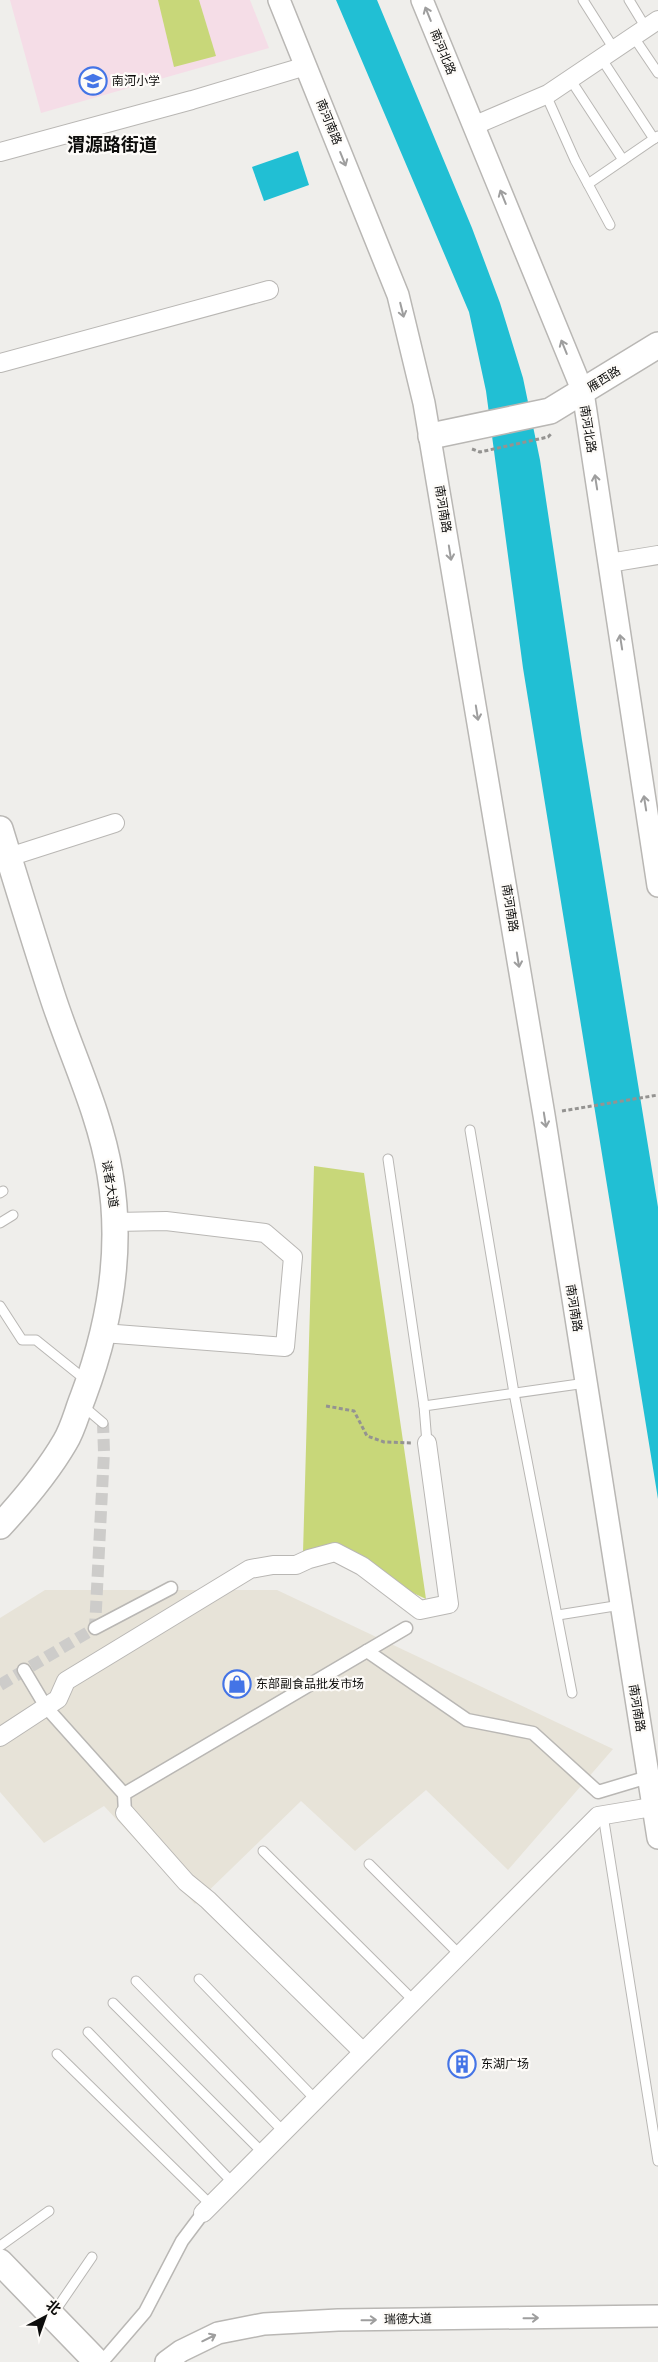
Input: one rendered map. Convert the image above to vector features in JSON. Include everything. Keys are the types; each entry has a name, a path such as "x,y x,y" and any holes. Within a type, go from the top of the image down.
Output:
{"main road":[{"name":"雁西路","path":"431,436 550,411 658,345"},
{"name":"读者大道","path":"0,829 52,996 100,1135 110,1174 115,1222 115,1265 103,1333 66,1441 25,1500 0,1526"},
{"path":"0,2262 97,2362"}],"street":[{"name":"南河南路","path":"279,0 398,295 431,436 544,1115 621,1605 653,1777 652,1807 658,1838"},
{"name":"南河北路","path":"422,0 583,392 658,886"},
{"path":"474,126 546,95 646,28"},
{"path":"0,152 192,100 306,66"},
{"path":"0,363 270,290"},
{"path":"609,564 658,556"},
{"path":"9,857 115,822"},
{"path":"103,1333 285,1347 293,1257 265,1233 166,1222 115,1222"},
{"path":"0,1737 58,1699 66,1681 250,1569 273,1565 296,1565 309,1559 335,1552 362,1566 420,1610 449,1604 427,1443"},
{"path":"95,1628 171,1588"},
{"path":"124,1794 406,1628"},
{"path":"367,1651 467,1720 533,1733 598,1792 653,1777"},
{"path":"24,1670 46,1707 124,1794 125,1813 186,1882 208,1900 364,2052"},
{"path":"102,2362 145,2312 182,2241 207,2209 598,1816 652,1807"},
{"name":"瑞德大道","path":"166,2362 181,2351 218,2333 264,2324 338,2320 658,2316"}],"lane":[{"path":"584,0 608,54 656,137 588,184"},
{"path":"629,0 646,28 658,74"},
{"path":"570,79 623,160"},
{"path":"546,95 588,184 610,224"},
{"path":"470,1130 514,1393 572,1693"},
{"path":"388,1158 424,1406 427,1443"},
{"path":"0,1223 13,1215"},
{"path":"0,1306 22,1340 36,1340 84,1393 103,1423"},
{"path":"424,1406 586,1382"},
{"path":"558,1615 621,1605"},
{"path":"604,1815 658,2161"},
{"path":"263,1851 414,2001"},
{"path":"369,1864 460,1955"},
{"path":"199,1979 316,2100"},
{"path":"136,1981 284,2132"},
{"path":"113,2003 263,2153"},
{"path":"88,2032 233,2183"},
{"path":"58,2054 207,2209"},
{"path":"0,2246 49,2211"},
{"path":"51,2316 92,2257"}],"path":[{"path":"480,452 548,437"},
{"path":"567,1110 658,1095"},
{"path":"326,1406 354,1411 367,1436 384,1442 427,1443"}],"shaded area":[{"name":"南河小学","path":"10,0 250,0 269,48 41,113"},
{"name":"东部副食品批发市场","path":"45,1590 277,1590 613,1749 508,1870 426,1790 355,1851 301,1801 195,1904 104,1806 44,1843 0,1792 0,1618"}],"green space":[{"path":"158,0 199,0 216,56 174,67"},
{"path":"314,1166 364,1173 426,1599 339,1558 303,1553"}],"water":[{"path":"336,0 377,0 472,228 500,303 523,378 540,460 582,740 658,1207 658,1499 523,668 486,391 469,312"},
{"path":"298,151 309,185 264,201 252,167"}],"tunnel":[{"path":"0,1685 95,1628 104,1452 103,1423"}],"place":[{"name":"南河小学","path":"93,81"},
{"name":"东部副食品批发市场","path":"237,1684"},
{"name":"东湖广场","path":"462,2064"}],"district":[{"name":"渭源路街道","path":"112,145"}]}
